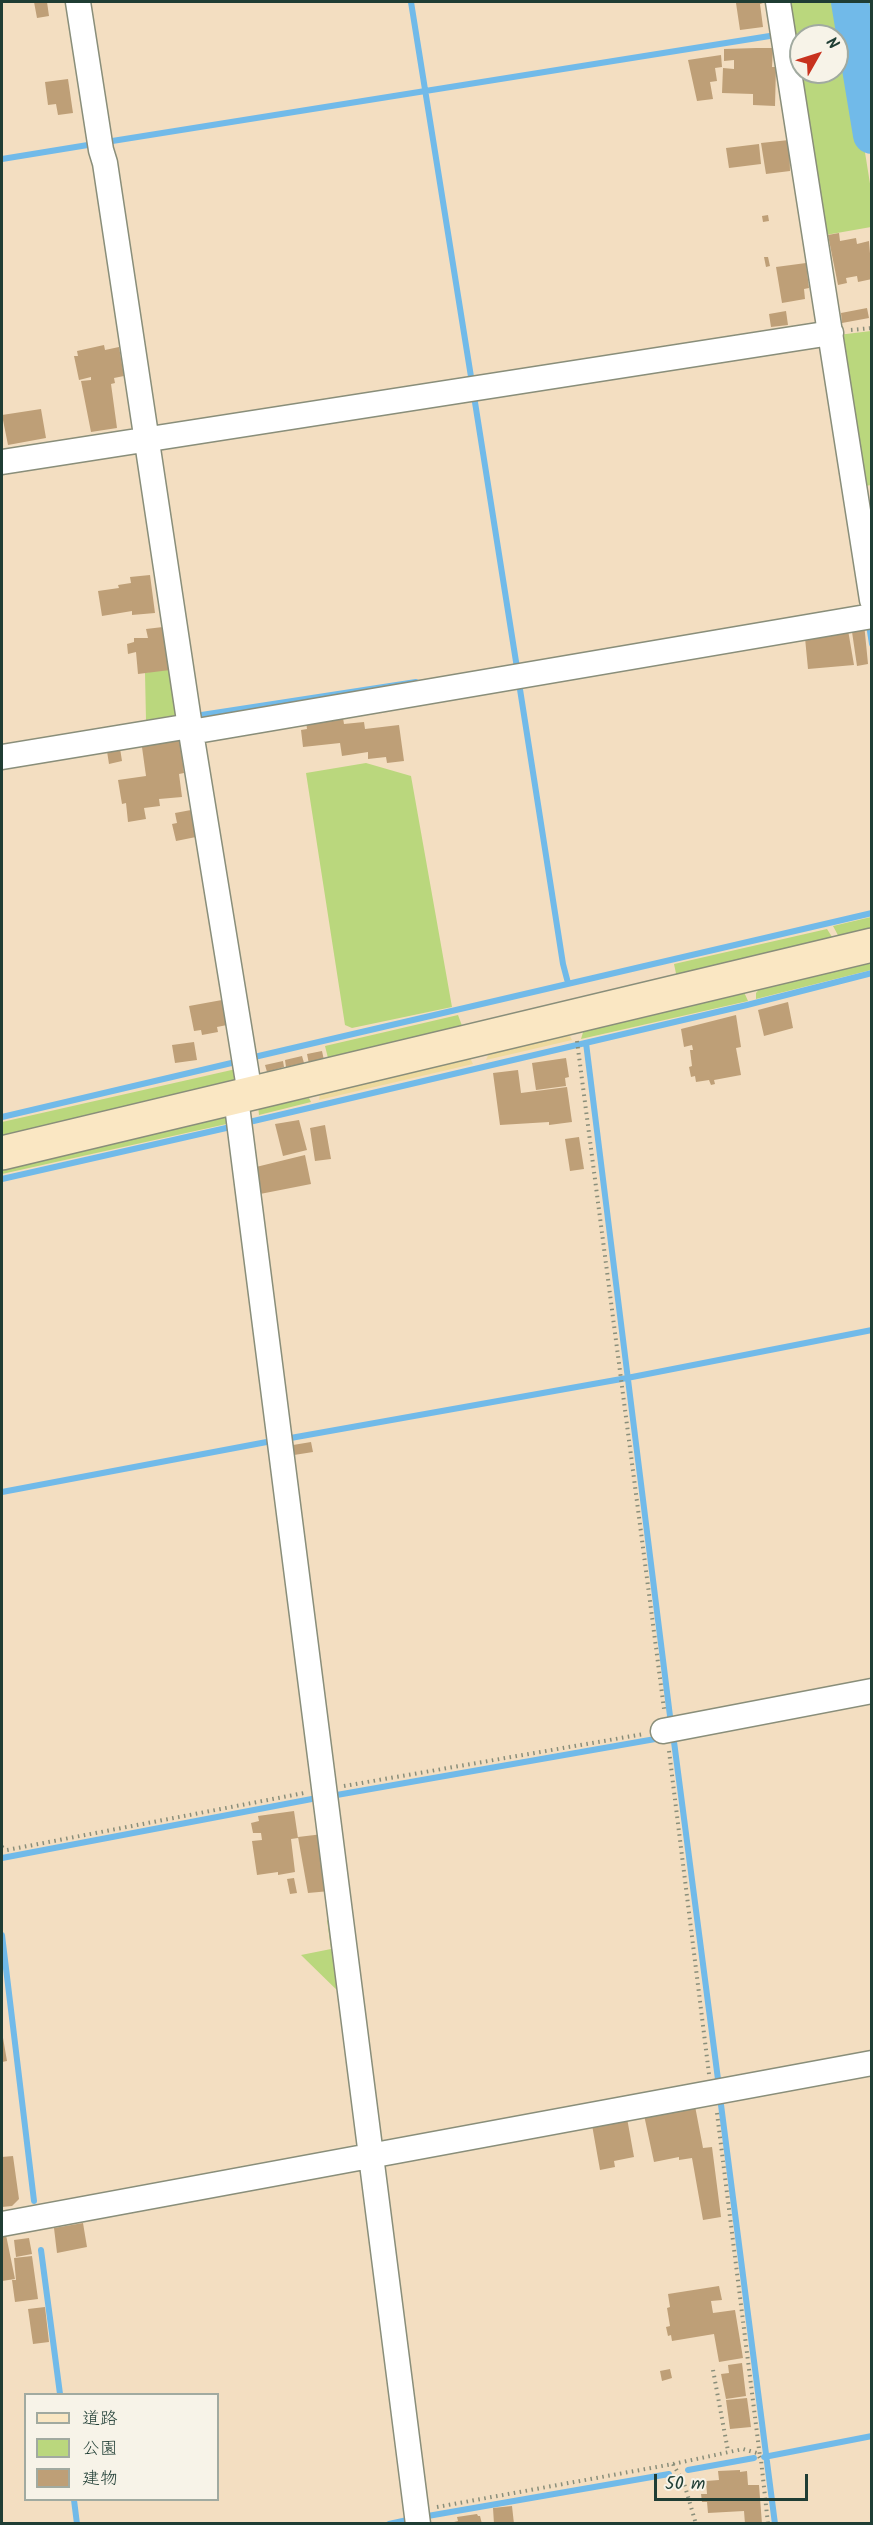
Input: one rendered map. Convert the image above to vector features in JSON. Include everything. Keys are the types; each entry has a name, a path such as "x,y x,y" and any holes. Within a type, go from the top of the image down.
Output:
{"street":[{"path":"78,2 100,150 105,163 242,1094 331,1788 370,2156 417,2517"},
{"path":"778,2 825,334 872,600"},
{"path":"2,462 825,334"},
{"path":"2,757 187,724 872,616"},
{"path":"2,1153 872,945"},
{"path":"669,1730 872,1691"},
{"path":"2,2224 716,2094 872,2063"}],"path":[{"path":"578,1050 716,2094 768,2523"},
{"path":"2,1847 7,1850 331,1788 669,1730"},
{"path":"713,2370 728,2451"},
{"path":"417,2517 728,2451 751,2450 757,2453 760,2460"},
{"path":"673,2464 684,2482 696,2523"}],"green space":[{"path":"786,2 841,2 845,24 789,24"},
{"path":"862,2 871,2 871,68"},
{"path":"849,52 871,190 871,227 820,236 798,84 849,84"},
{"path":"871,331 871,485 860,487 838,335"},
{"path":"169,668 177,715 146,720 145,673"},
{"path":"366,763 411,776 452,1007 352,1028 345,1025 306,773"},
{"path":"871,917 871,935 840,939 833,926"},
{"path":"827,929 834,940 678,983 674,964"},
{"path":"871,961 871,970 756,999 756,993 760,988"},
{"path":"744,992 748,1001 581,1039 584,1029"},
{"path":"458,1015 464,1031 330,1066 325,1046"},
{"path":"236,1069 239,1083 2,1143 2,1122"},
{"path":"296,1095 299,1100 309,1098 311,1102 259,1115 258,1105"},
{"path":"227,1112 231,1123 2,1174 2,1163"},
{"path":"327,1920 332,1921 344,1997 301,1955 331,1949"}],"sand":[{"path":"569,1034 572,1040 486,1060 491,1049"},
{"path":"469,1056 473,1064 319,1100 320,1094"}],"building":[{"path":"34,2 47,2 49,16 37,18"},
{"path":"766,2 760,4 763,27 740,30 736,3"},
{"path":"773,48 772,67 776,67 775,106 753,105 753,94 722,93 723,68 734,69 734,60 724,61 724,49"},
{"path":"721,55 722,67 715,68 717,81 710,82 713,99 697,101 688,60"},
{"path":"68,79 73,113 58,115 56,104 48,105 45,82"},
{"path":"789,140 790,171 766,174 761,143"},
{"path":"759,144 761,164 729,168 726,148"},
{"path":"768,215 769,221 763,222 762,216"},
{"path":"839,233 840,241 856,238 857,244 869,241 872,279 858,282 857,276 846,278 847,283 838,285 828,235"},
{"path":"764,257 768,257 770,266 766,267"},
{"path":"806,263 809,288 804,289 805,299 782,303 776,267"},
{"path":"867,308 869,318 842,323 841,313"},
{"path":"786,311 788,325 771,327 769,314"},
{"path":"104,345 105,350 119,347 124,376 114,378 115,383 111,384 117,428 91,432 81,381 91,380 91,377 79,380 74,356 78,356 77,351"},
{"path":"41,409 46,438 8,445 2,415"},
{"path":"150,575 155,613 132,615 132,611 102,616 98,591 119,588 118,585 131,583 130,577"},
{"path":"864,623 868,664 857,666 851,625"},
{"path":"163,627 170,670 138,674 136,652 128,654 127,644 134,642 134,638 148,638 146,629"},
{"path":"848,630 854,665 808,669 805,638"},
{"path":"342,712 344,724 364,722 365,729 399,725 404,761 387,763 386,757 368,759 368,752 342,756 340,743 303,747 301,730 307,729 305,714"},
{"path":"141,740 180,740 184,773 179,774 182,797 159,799 160,806 144,808 146,819 128,822 126,803 122,804 118,780 146,776"},
{"path":"119,742 122,761 109,764 106,745"},
{"path":"191,810 196,837 176,841 172,824 177,823 175,813"},
{"path":"222,1000 227,1025 217,1027 218,1032 202,1035 201,1030 194,1031 189,1006"},
{"path":"788,1002 793,1028 764,1036 758,1010"},
{"path":"736,1015 741,1047 736,1048 741,1075 714,1080 715,1084 711,1085 709,1080 696,1082 695,1076 691,1077 689,1067 692,1066 690,1050 693,1050 692,1045 684,1047 681,1029"},
{"path":"194,1042 197,1060 175,1063 172,1045"},
{"path":"322,1051 325,1065 310,1069 307,1054"},
{"path":"302,1056 304,1063 286,1067 285,1060"},
{"path":"566,1058 569,1077 565,1078 566,1086 536,1090 532,1063"},
{"path":"283,1061 284,1067 267,1072 265,1065"},
{"path":"518,1070 521,1093 567,1087 572,1122 549,1125 549,1122 500,1125 493,1073"},
{"path":"299,1120 307,1150 283,1156 275,1124"},
{"path":"325,1125 331,1159 315,1161 310,1128"},
{"path":"579,1137 584,1169 570,1171 565,1139"},
{"path":"305,1155 311,1184 260,1194 256,1167"},
{"path":"311,1442 313,1452 294,1455 293,1445"},
{"path":"294,1811 298,1838 291,1839 295,1872 257,1875 252,1841 262,1840 261,1833 253,1833 251,1823 259,1821 258,1816"},
{"path":"323,1834 330,1891 308,1893 298,1837"},
{"path":"294,1878 297,1893 290,1894 287,1879"},
{"path":"2,2032 7,2061 2,2062"},
{"path":"695,2106 703,2148 712,2147 721,2217 703,2220 692,2158 679,2160 679,2157 654,2162 644,2115"},
{"path":"627,2118 634,2157 614,2161 615,2167 600,2170 592,2125"},
{"path":"13,2156 19,2199 12,2206 2,2207 2,2157"},
{"path":"83,2223 87,2247 57,2253 54,2228"},
{"path":"6,2235 15,2279 2,2281 2,2236"},
{"path":"29,2238 32,2254 16,2257 14,2240"},
{"path":"32,2256 38,2299 15,2302 12,2280 16,2280 14,2258"},
{"path":"719,2286 722,2300 711,2301 713,2313 735,2310 743,2358 719,2362 714,2334 672,2341 666,2327 670,2326 667,2308 670,2307 668,2294"},
{"path":"45,2307 49,2342 33,2344 28,2309"},
{"path":"742,2363 746,2396 726,2399 721,2374 729,2373 728,2365"},
{"path":"670,2369 672,2378 662,2381 660,2371"},
{"path":"747,2398 751,2427 730,2429 726,2400"},
{"path":"740,2470 740,2472 747,2471 748,2485 759,2485 762,2524 745,2524 744,2511 708,2513 707,2502 702,2502 701,2494 707,2494 706,2481 719,2480 718,2471"},
{"path":"512,2506 514,2524 494,2524 493,2508"},
{"path":"477,2514 482,2524 446,2524 458,2521 457,2517"}],"waterway":[{"path":"411,2 472,383"},
{"path":"850,2 872,135"},
{"path":"106,142 776,35"},
{"path":"2,159 94,144"},
{"path":"474,396 517,668"},
{"path":"869,625 872,644"},
{"path":"195,716 416,682"},
{"path":"519,683 563,964 568,983"},
{"path":"250,1058 872,913"},
{"path":"245,1123 747,1005 872,973"},
{"path":"586,1043 671,1724"},
{"path":"2,1117 240,1061"},
{"path":"2,1179 235,1126"},
{"path":"285,1439 627,1378 872,1330"},
{"path":"2,1492 272,1441"},
{"path":"673,1734 719,2087"},
{"path":"331,1796 661,1738"},
{"path":"2,1858 317,1798"},
{"path":"2,1935 34,2201"},
{"path":"720,2097 775,2524"},
{"path":"41,2250 60,2393"},
{"path":"764,2457 872,2436"},
{"path":"688,2470 754,2458"},
{"path":"422,2517 669,2474"},
{"path":"74,2501 77,2524"},
{"path":"389,2524 412,2519"}]}
